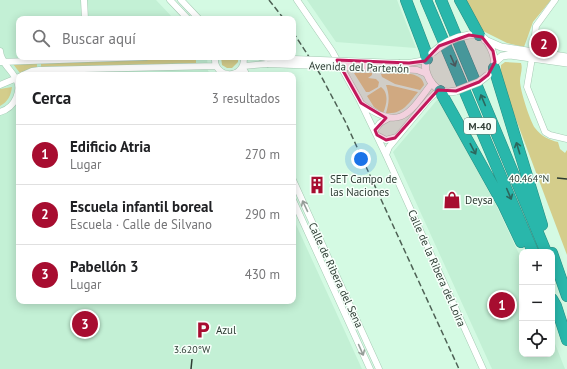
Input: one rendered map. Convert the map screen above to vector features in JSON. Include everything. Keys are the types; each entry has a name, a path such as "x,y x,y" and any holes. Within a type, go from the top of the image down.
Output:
{"highway":[{"path":"406,0 428,57"},
{"name":"M-40","path":"426,0 532,249"},
{"name":"M-40","path":"441,0 545,249"},
{"path":"460,0 478,37"},
{"path":"492,68 551,249"},
{"path":"440,89 503,204 525,249"},
{"path":"555,261 567,296"},
{"path":"555,272 567,301"},
{"path":"555,305 567,332"},
{"path":"555,307 567,340"}],"street":[{"path":"84,0 85,16"},
{"path":"170,0 185,16"},
{"path":"181,0 196,16"},
{"name":"Calle de la Ribera del Loira","path":"297,0 332,51 361,103 483,369"},
{"path":"555,0 536,26 533,55 527,87 545,132 550,135 567,139"},
{"path":"567,57 533,55 502,56 479,82 468,88 456,91 440,89 427,74 428,57 439,46 449,40 459,37 478,37 501,47 533,55 567,63"},
{"path":"478,37 493,51 492,68"},
{"path":"0,50 2,62 16,76"},
{"name":"Avenida del Partenón","path":"400,66 428,57"},
{"path":"2,62 44,60"},
{"path":"215,60 216,66 221,72"},
{"path":"244,60 243,67 246,72"},
{"name":"Avenida del Partenón","path":"243,67 265,60 400,66 427,74"},
{"path":"30,72 39,70 216,66"},
{"path":"238,72 243,67"},
{"path":"0,85 16,79"},
{"path":"361,103 376,113 389,118 398,118 404,116 440,89"},
{"path":"386,155 389,147 429,99 440,89"},
{"path":"0,112 6,109 14,101 16,96"},
{"path":"389,118 380,123 376,133 382,139 386,140 395,138 399,135"},
{"name":"Calle de Ribera del Sena","path":"296,187 379,369"},
{"name":"Calle de Ribera del Sena","path":"296,207 370,369"}],"highlighted area":[{"path":"469,35 482,37 493,51 495,62 488,75 479,82 456,91 438,90 395,138 386,140 377,135 375,130 386,118 361,103 337,60 409,63 425,61 439,46"}],"shaded area":[{"path":"0,0 156,0 171,16 16,16 16,60 207,60 208,71 210,72 16,72 16,304 296,304 296,225 362,369 0,369"},
{"path":"307,0 397,0 416,48 336,42"},
{"path":"463,0 551,0 533,22 524,47 507,43 481,30"},
{"path":"196,60 196,63 41,68 41,63"},
{"path":"221,60 238,60 232,68 227,68 222,65"},
{"path":"505,62 521,63 522,65 520,81 522,91 528,112 535,128 545,137 558,142 560,149 565,153 567,150 567,255 511,106 501,73 501,65"},
{"path":"13,64 37,64 37,68 19,72"},
{"path":"354,73 372,73 372,75 368,78 376,79 379,82 378,87 366,92"},
{"path":"381,74 413,74 422,80 424,85 420,90 395,84 382,77"},
{"path":"386,85 418,92 401,110 386,113 389,99"},
{"path":"12,87 9,98 0,106 0,89"},
{"path":"381,87 384,89 386,95 386,106 383,113 374,107 367,96"},
{"path":"437,100 439,100 496,205 519,254 519,357 555,357 555,344 565,369 492,369 393,152"}],"railway":[{"path":"269,0 282,16"},
{"path":"296,37 320,74 345,121 459,369"}],"place":[{"name":"Escuela infantil boreal","path":"544,44"},
{"name":"SET Campo de las Naciones","path":"317,185"},
{"name":"Deysa","path":"452,200"},
{"name":"Edificio Atria","path":"502,305"},
{"name":"Pabellón 3","path":"85,324"},
{"name":"Azul","path":"203,330"}]}
